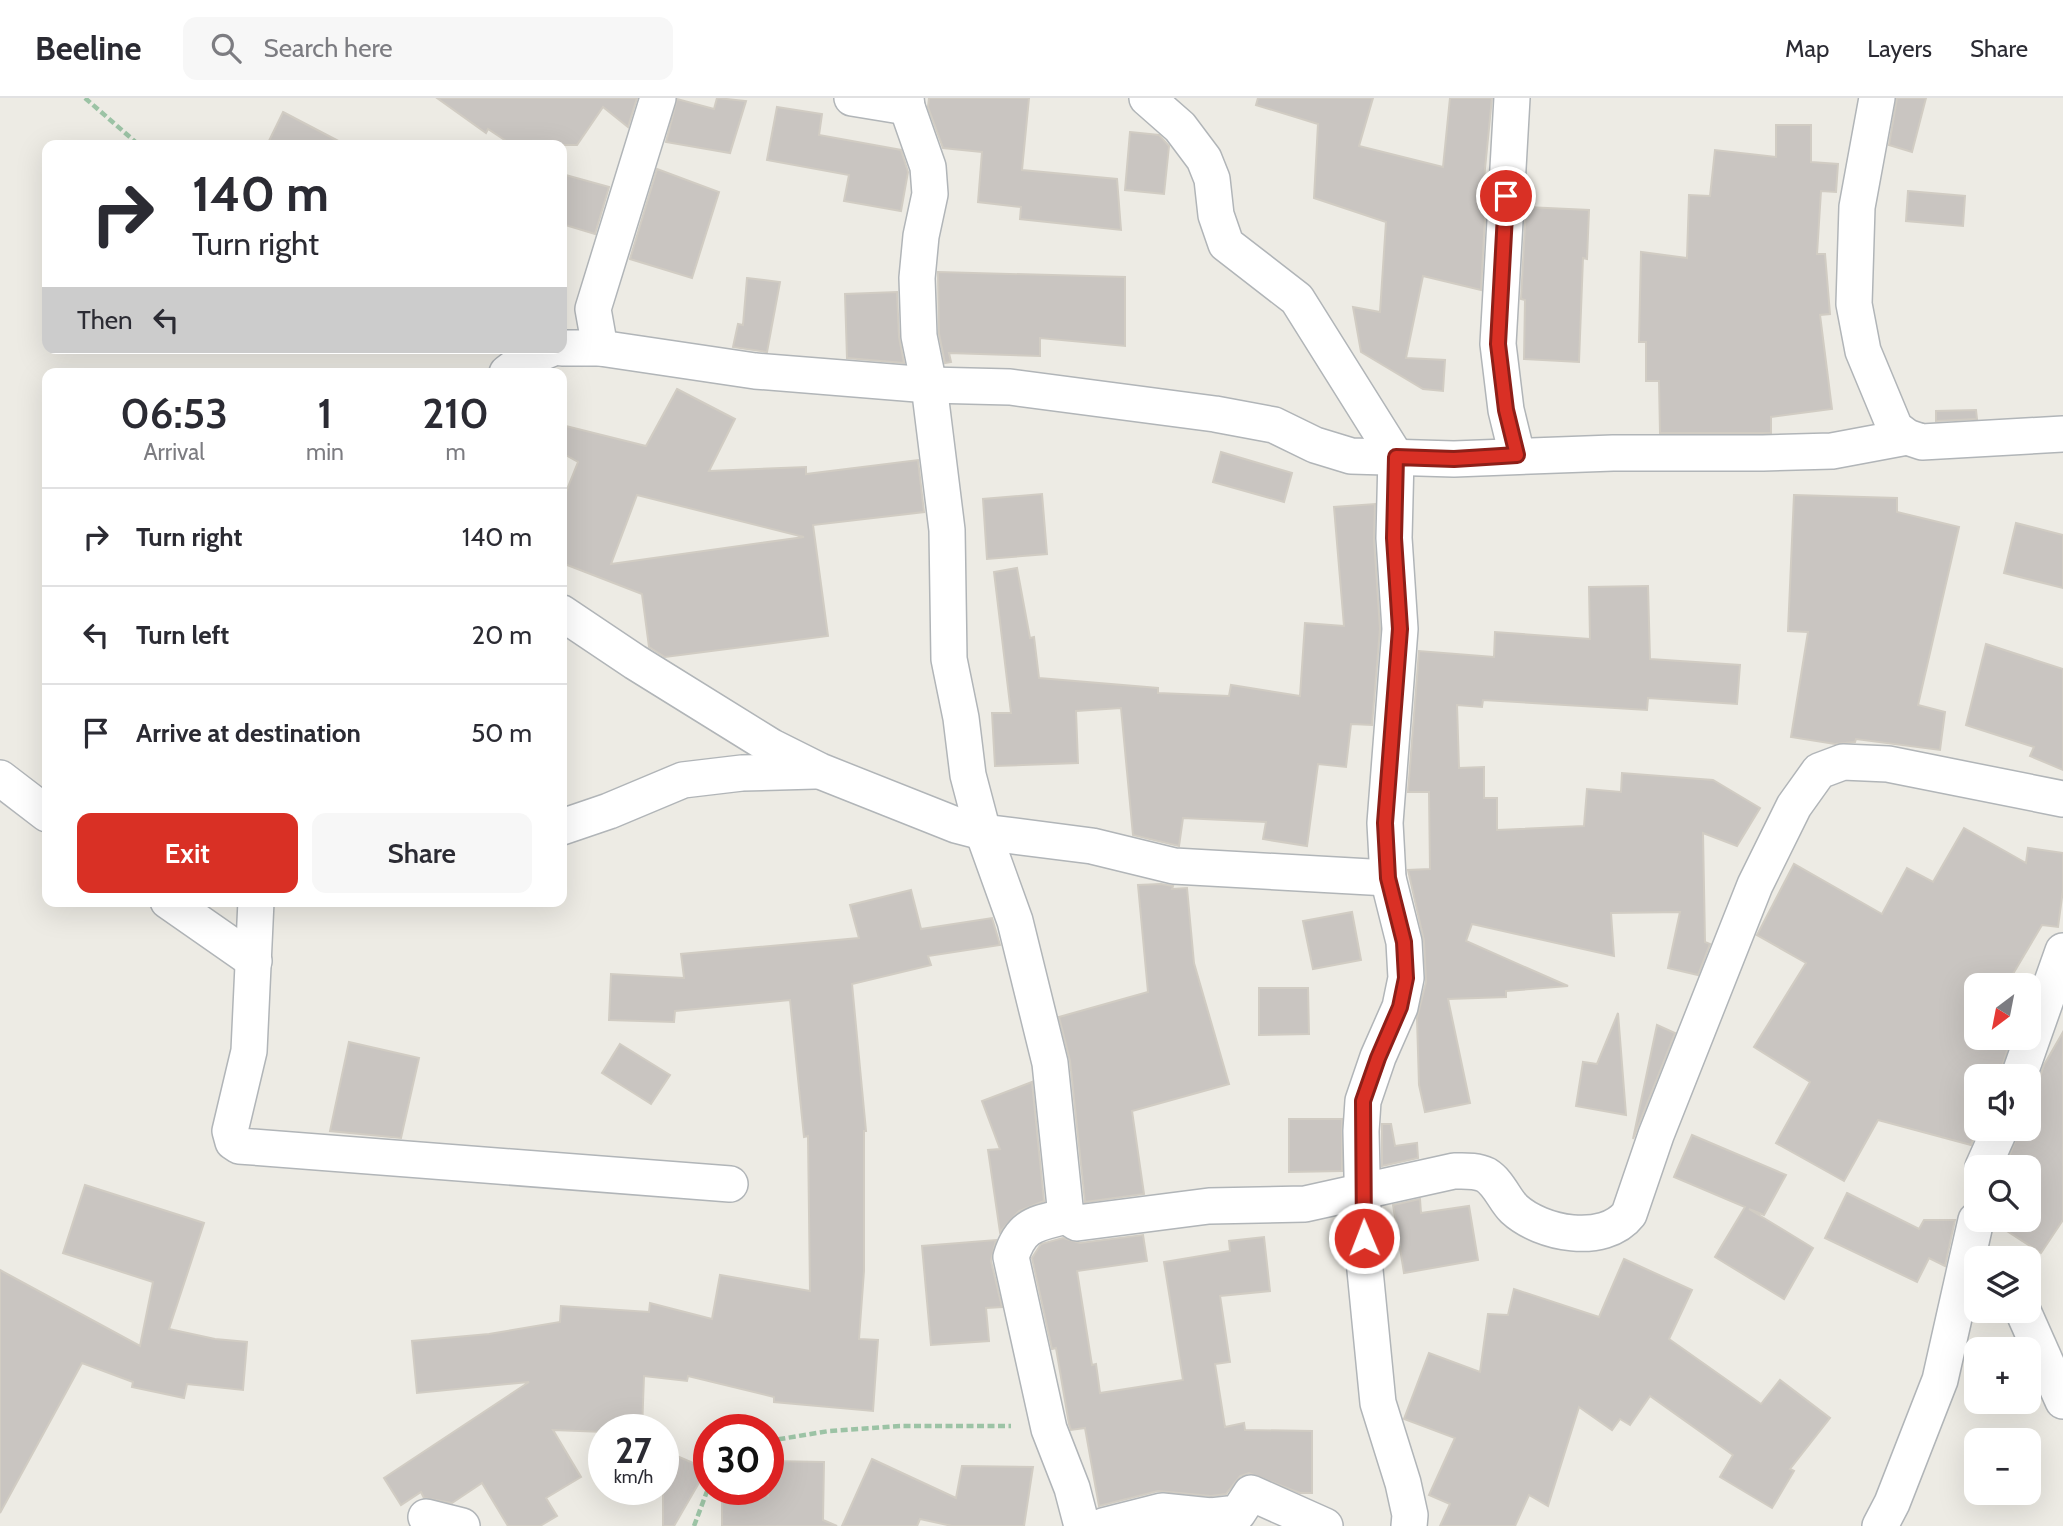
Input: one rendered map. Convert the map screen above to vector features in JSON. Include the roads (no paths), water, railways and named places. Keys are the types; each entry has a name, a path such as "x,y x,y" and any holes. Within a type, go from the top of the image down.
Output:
{"street":[{"path":"600,348 593,309 658,98"},
{"path":"852,98 907,103 928,167 930,194 921,236 917,278 919,336 929,385 947,530 949,659 961,718 968,775 983,832 1015,921 1050,1063 1066,1216"},
{"path":"1147,98 1180,127 1204,159 1212,179 1216,215 1226,244 1297,299 1396,457 1394,538 1400,629 1385,823 1388,878 1404,942 1406,978 1400,1007 1363,1101 1363,1192 1364,1261 1378,1403 1403,1483 1410,1514 1409,1526"},
{"path":"1512,98 1498,344 1506,410 1517,455"},
{"path":"1877,98 1857,207 1854,304 1863,351 1895,428 1907,437 1922,442 2063,434"},
{"path":"567,348 600,348 755,371 929,385 1010,387 1215,414 1274,425 1315,445 1351,456 1454,459 1517,455 1819,451 1907,437"},
{"path":"514,368 538,354"},
{"path":"567,616 730,723 820,771 956,825 983,832 1092,846 1174,866 1388,878"},
{"path":"1082,1526 1072,1488 1049,1429 1011,1257 1018,1236 1031,1226 1066,1216 1077,1223 1209,1206 1305,1205 1454,1171 1469,1170 1493,1180 1513,1208 1533,1223 1556,1230 1594,1234 1621,1224 1629,1214 1656,1135 1755,885 1794,806 1819,771 1843,762 1888,764 2063,799"},
{"path":"567,825 683,780 742,773 820,771"},
{"path":"0,778 42,810"},
{"path":"177,907 254,961"},
{"path":"257,907 250,1051 230,1131 233,1142 239,1146 730,1184"},
{"path":"2023,1064 2063,951"},
{"path":"1880,1526 1892,1503 1940,1380 1974,1232"},
{"path":"2028,1323 2063,1401"},
{"path":"1103,1526 1162,1511 1211,1516 1238,1513 1251,1493 1325,1526"},
{"path":"426,1517 462,1526"}]}
